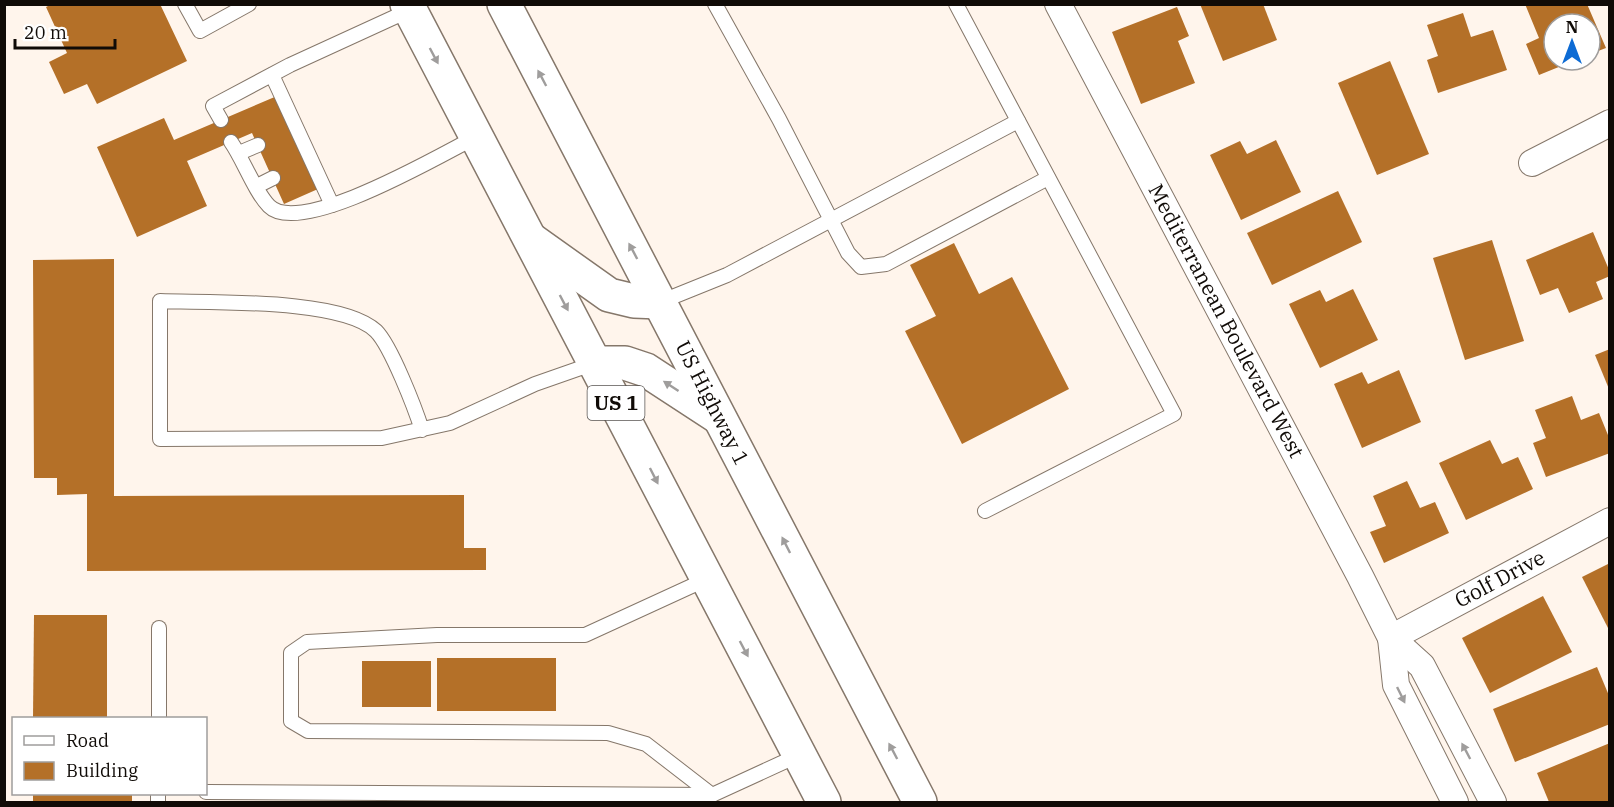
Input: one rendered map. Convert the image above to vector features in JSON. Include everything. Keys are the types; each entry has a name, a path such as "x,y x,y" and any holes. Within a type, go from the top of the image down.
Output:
{"main road":[{"name":"US Highway 1","path":"504,4 920,802"},
{"name":"US 1","path":"409,7 824,802"},
{"path":"529,238 609,295 634,301 660,302"},
{"path":"594,363 625,363 646,370 720,418"}],"street":[{"name":"Mediterranean Boulevard West","path":"1058,4 1391,638 1422,666 1493,802"},
{"path":"1532,163 1610,123"},
{"name":"Golf Drive","path":"1391,638 1610,520"},
{"name":"Mediterranean Boulevard West","path":"1391,638 1396,686 1455,802"}],"lane":[{"path":"185,4 200,31 249,4"},
{"path":"715,4 768,99 848,254 861,267 886,264 1048,178"},
{"path":"956,4 1174,414 985,511"},
{"path":"220,120 213,106 409,7"},
{"path":"272,75 308,160 332,205"},
{"path":"660,302 727,275 1018,121"},
{"path":"258,145 235,148 269,207 290,214 361,196 476,136"},
{"path":"257,186 273,178"},
{"path":"422,430 417,413 384,344 377,332 364,322 343,314 316,309 160,301 160,439 382,438 422,430 450,423 535,384 594,363"},
{"path":"707,579 585,635 437,635 307,642 291,653 291,721 308,731 608,733 646,744 710,799"},
{"path":"159,628 159,717"},
{"path":"207,792 348,798 710,799 799,755"}],"building":[{"path":"52,4 160,4 187,61 97,104 87,84 64,94 49,62 67,53 46,7"},
{"path":"1200,4 1263,4 1277,40 1223,61"},
{"path":"1525,4 1587,4 1590,12 1542,12 1542,72 1546,72 1539,75 1526,44 1539,38"},
{"path":"1177,7 1189,36 1178,41 1195,83 1141,104 1112,32"},
{"path":"1463,13 1471,37 1493,30 1507,70 1438,93 1427,60 1438,56 1427,25"},
{"path":"1390,61 1429,154 1377,175 1338,83"},
{"path":"277,96 318,189 284,204 252,133 187,161 207,206 137,237 97,147 164,118 174,140"},
{"path":"1276,140 1301,192 1241,220 1210,155 1240,141 1247,154"},
{"path":"1338,191 1362,242 1272,285 1247,233"},
{"path":"1593,232 1610,276 1596,282 1603,299 1569,313 1558,288 1540,295 1526,260"},
{"path":"1492,240 1524,341 1465,360 1433,258"},
{"path":"954,243 979,294 1012,277 1069,389 962,444 905,331 936,316 910,265"},
{"path":"114,259 114,496 464,495 464,548 486,548 486,570 87,571 87,494 57,495 57,478 34,478 33,260"},
{"path":"1353,289 1378,340 1320,368 1289,304 1320,290 1326,302"},
{"path":"1610,349 1610,389 1609,389 1595,355"},
{"path":"1399,370 1421,422 1362,448 1334,384 1362,372 1368,384"},
{"path":"1572,396 1581,420 1599,413 1610,440 1610,453 1546,477 1533,443 1546,438 1535,410"},
{"path":"1490,440 1502,464 1518,457 1533,489 1466,520 1439,463"},
{"path":"1407,481 1420,508 1435,502 1449,533 1384,563 1370,532 1386,526 1373,496"},
{"path":"1610,563 1610,627 1608,628 1582,577"},
{"path":"1543,596 1572,652 1490,693 1462,638"},
{"path":"34,615 107,615 107,717 33,717"},
{"path":"437,658 556,658 556,711 437,711"},
{"path":"362,661 431,661 431,707 362,707"},
{"path":"1597,667 1610,698 1610,724 1515,762 1493,709"},
{"path":"1610,743 1610,802 1549,802 1537,773"},
{"path":"33,795 132,795 132,802 33,802"}]}
